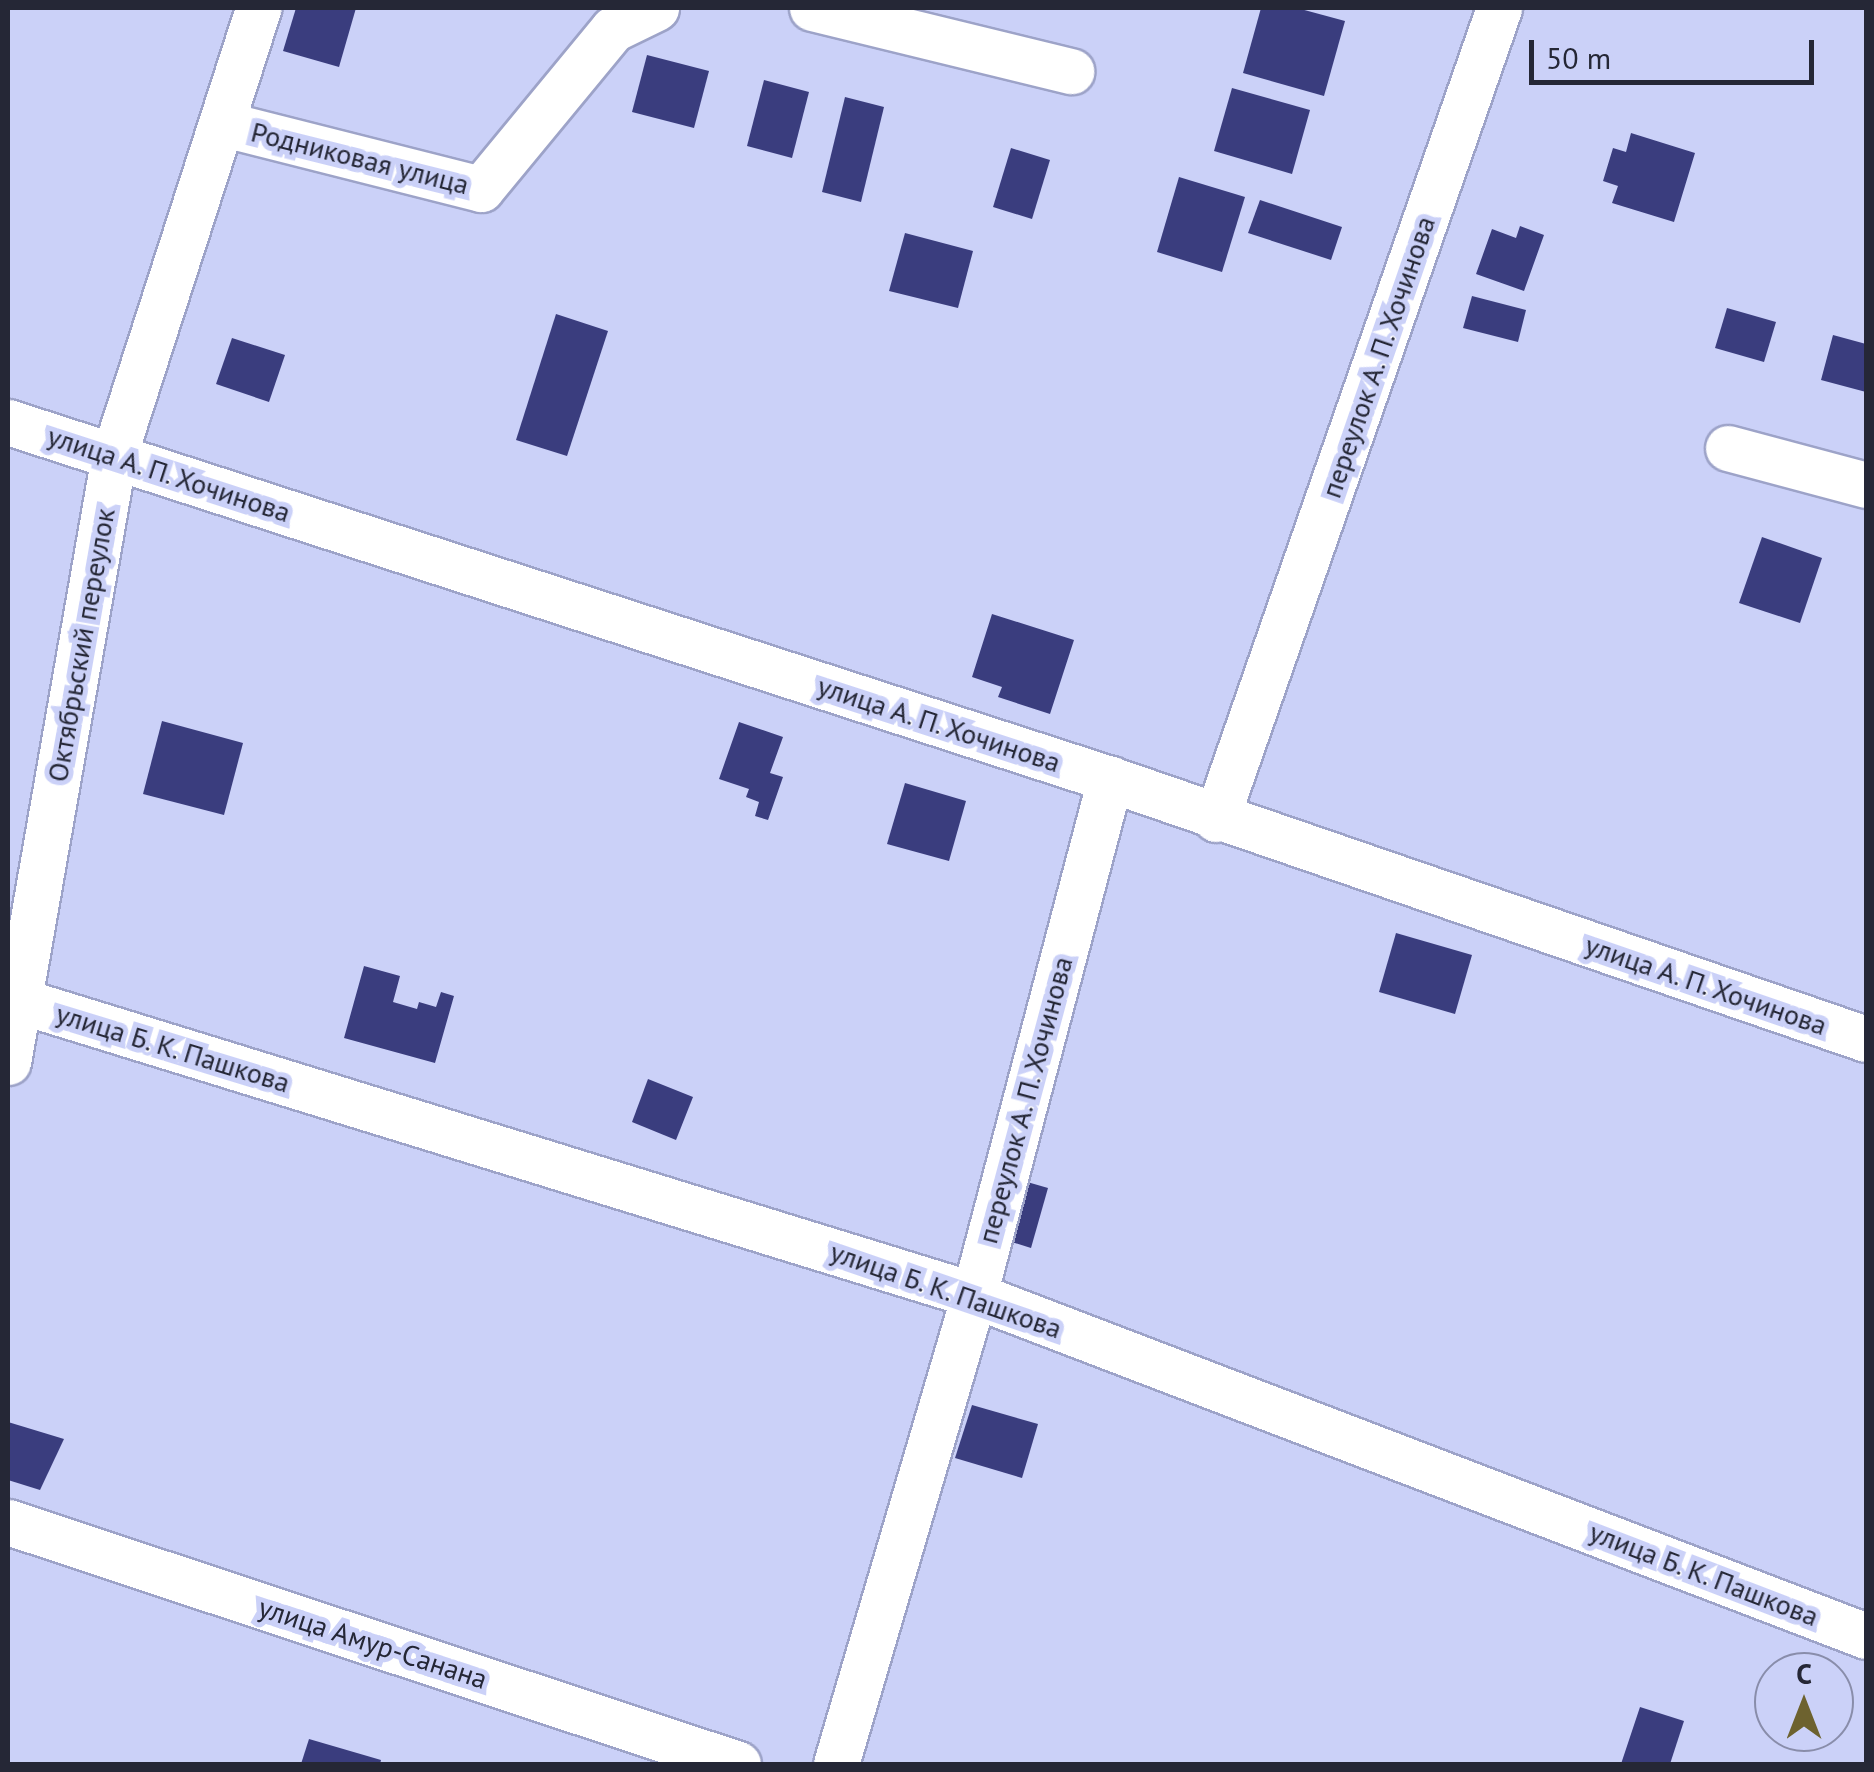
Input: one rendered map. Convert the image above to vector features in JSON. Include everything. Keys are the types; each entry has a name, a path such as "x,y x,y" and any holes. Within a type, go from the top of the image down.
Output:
{"street":[{"name":"Октябрьский переулок","path":"8,1062 14,999 114,455 224,124 258,8"},
{"name":"Родниковая улица","path":"224,124 481,190 612,29 656,8"},
{"path":"812,8 1071,71"},
{"name":"переулок А. П. Хочинова","path":"1216,819 1500,8"},
{"name":"улица А. П. Хочинова","path":"8,422 1110,779 1216,819 1866,1039"},
{"path":"1728,448 1866,485"},
{"name":"переулок А. П. Хочинова","path":"836,1764 974,1295 1110,779"},
{"name":"улица Б. К. Пашкова","path":"14,999 974,1295 1866,1636"},
{"name":"улица Амур-Санана","path":"8,1522 738,1764"}],"building":[{"path":"296,8 356,8 339,67 283,51"},
{"path":"1261,8 1297,8 1345,21 1324,96 1243,73"},
{"path":"647,55 709,71 694,128 632,112"},
{"path":"764,80 809,92 792,158 747,146"},
{"path":"1232,88 1310,110 1292,174 1214,151"},
{"path":"845,97 884,107 861,202 822,192"},
{"path":"1631,133 1695,153 1674,222 1612,203 1618,186 1603,181 1613,148 1626,152"},
{"path":"1011,148 1050,160 1032,219 993,207"},
{"path":"1179,177 1245,197 1222,272 1157,252"},
{"path":"1260,200 1342,227 1331,260 1248,233"},
{"path":"1520,226 1544,235 1524,291 1476,274 1492,229 1516,238"},
{"path":"905,233 973,251 958,308 889,291"},
{"path":"1472,296 1526,310 1518,342 1463,328"},
{"path":"1727,308 1776,322 1764,362 1715,348"},
{"path":"556,314 608,331 567,456 516,440"},
{"path":"1833,335 1866,344 1866,392 1821,380"},
{"path":"232,338 285,355 269,402 216,384"},
{"path":"1762,537 1822,558 1800,623 1739,603"},
{"path":"992,614 1074,640 1050,714 998,697 1002,687 972,677"},
{"path":"162,721 243,743 224,815 143,794"},
{"path":"739,722 783,737 770,773 783,777 768,820 755,816 759,802 746,797 749,789 719,779"},
{"path":"905,783 966,801 949,861 887,844"},
{"path":"1396,933 1472,955 1455,1014 1379,992"},
{"path":"364,966 400,976 393,1002 417,1009 419,1002 436,1007 441,992 454,996 435,1063 344,1038"},
{"path":"648,1079 693,1097 676,1140 632,1122"},
{"path":"1010,1177 1048,1188 1031,1248 993,1236"},
{"path":"972,1405 1038,1424 1022,1478 955,1458"},
{"path":"8,1422 64,1439 40,1490 8,1480"},
{"path":"1640,1707 1684,1721 1670,1764 1621,1764"},
{"path":"309,1739 381,1760 380,1764 301,1764"}]}
